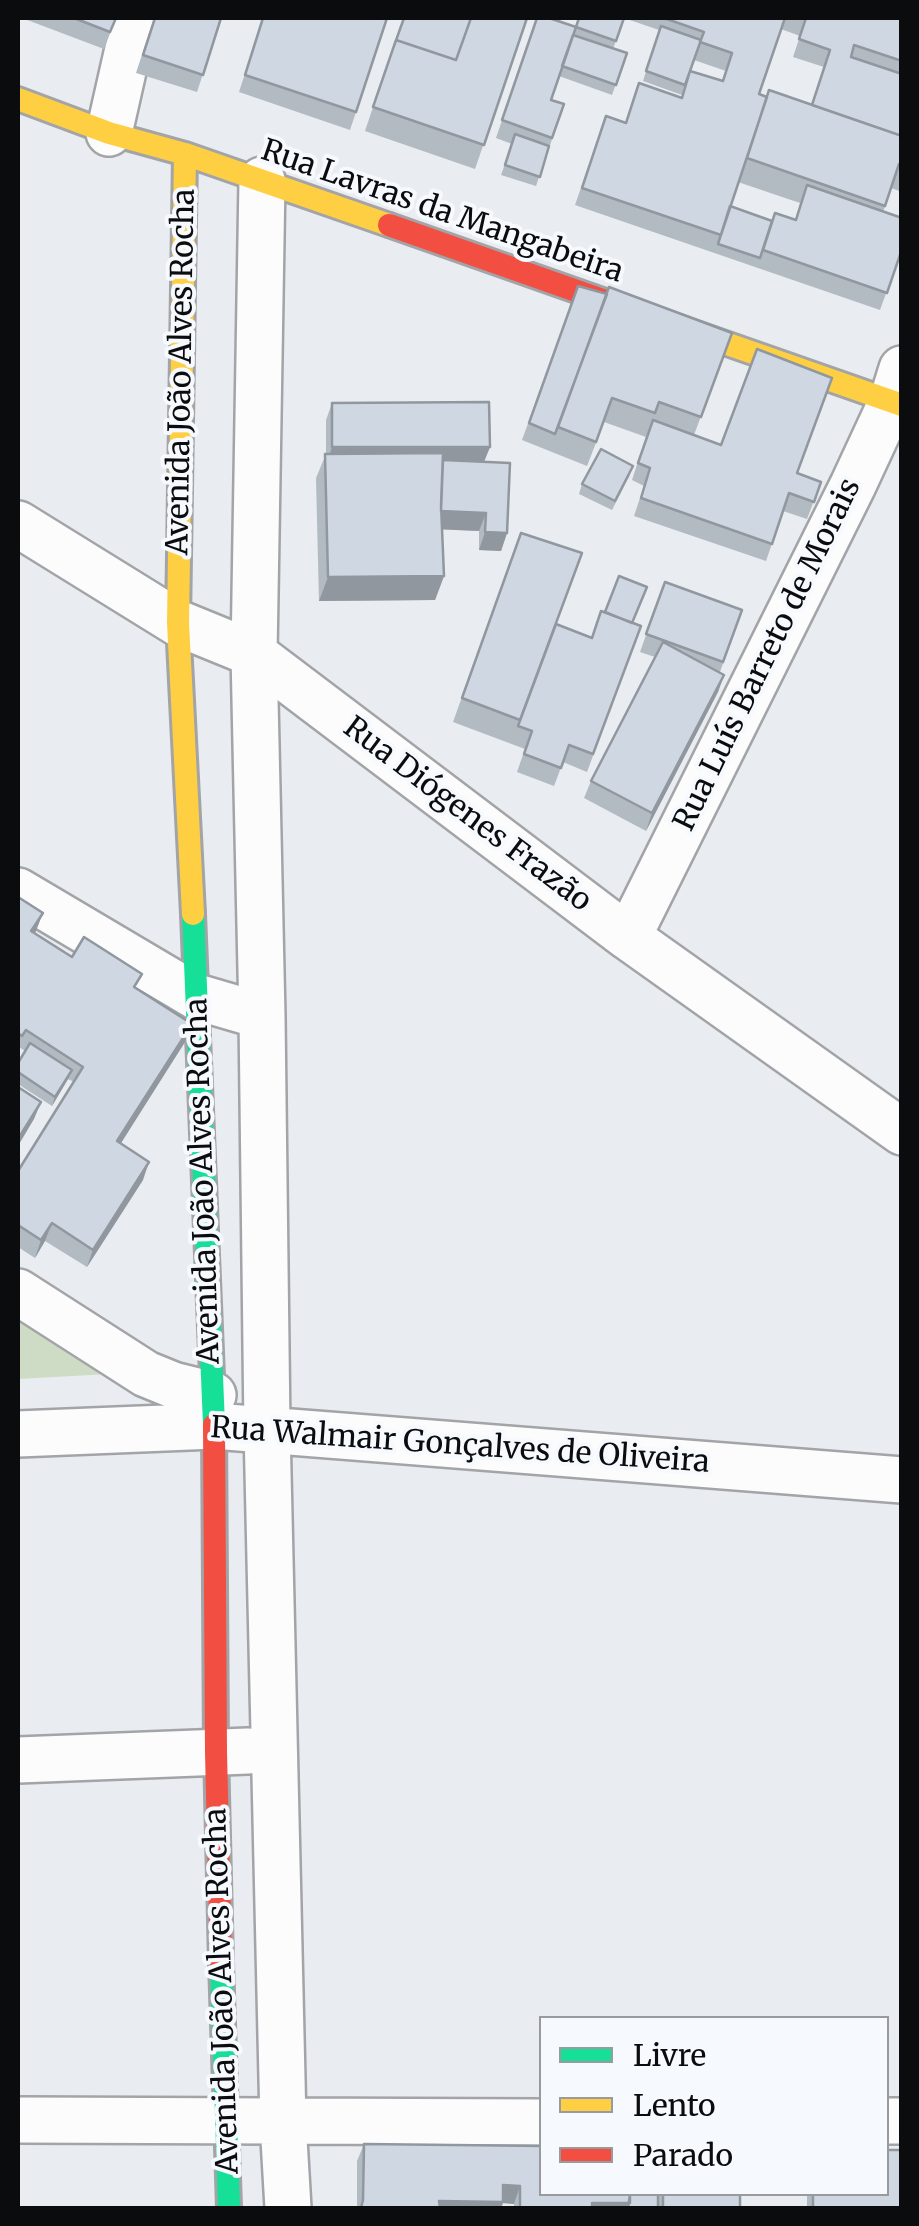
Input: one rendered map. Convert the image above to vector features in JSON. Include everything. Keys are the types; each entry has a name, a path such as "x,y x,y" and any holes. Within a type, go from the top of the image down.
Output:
{"street":[{"path":"109,133 135,18"},
{"name":"Rua Lavras da Mangabeira","path":"18,99 109,133 186,154 898,392"},
{"name":"Avenida João Alves Rocha","path":"186,154 178,623 214,1410 216,1752 229,2208"},
{"name":"Avenida João Alves Rocha","path":"262,180 254,654 274,1750 288,2208"},
{"name":"Rua Luís Barreto de Morais","path":"628,937 898,392"},
{"name":"Rua Diógenes Frazão","path":"18,524 178,623 254,654 628,937 902,1132"},
{"path":"18,891 197,998 262,1016"},
{"path":"18,1292 146,1374 174,1385 214,1410"},
{"name":"Rua Walmair Gonçalves de Oliveira","path":"18,1434 214,1410 267,1430 902,1480"},
{"path":"18,1760 274,1750"},
{"path":"18,2120 539,2122"}],"green space":[{"path":"18,1309 127,1373 18,1379"}],"building":[{"path":"74,18 116,18 110,32"},
{"path":"155,18 221,18 203,75 143,55"},
{"path":"263,18 387,18 356,112 245,75"},
{"path":"404,18 471,18 456,60 396,40"},
{"path":"471,18 527,18 484,145 373,107 396,40 456,60"},
{"path":"537,18 576,27 551,100 564,104 552,138 502,120"},
{"path":"579,18 624,18 616,41 576,27"},
{"path":"664,18 785,18 759,94 767,97 721,235 582,188 606,116 626,123 639,83 682,98 690,71 723,81 732,53 700,42 704,32"},
{"path":"806,18 902,19 902,61 854,45 851,57 902,74 902,136 812,105 830,50 799,39"},
{"path":"661,26 701,40 685,85 646,71"},
{"path":"573,35 627,53 616,85 562,66"},
{"path":"769,90 902,136 902,165 899,164 885,206 747,158"},
{"path":"515,134 549,146 540,177 505,165"},
{"path":"807,185 902,218 902,249 887,293 763,250 775,213 796,220"},
{"path":"730,206 772,221 760,258 718,244"},
{"path":"578,286 607,294 555,434 529,423"},
{"path":"609,287 732,333 701,417 659,402 655,413 612,398 596,442 558,427"},
{"path":"757,349 832,378 797,473 821,482 814,502 789,493 772,544 641,498 650,468 638,463 653,420 721,445"},
{"path":"489,402 490,447 332,447 332,403"},
{"path":"601,449 633,466 615,501 582,484"},
{"path":"443,453 444,576 328,577 325,454"},
{"path":"443,460 510,463 507,533 485,532 486,513 441,511"},
{"path":"521,533 582,553 520,720 462,698"},
{"path":"619,576 647,587 632,623 605,612"},
{"path":"665,582 742,610 723,662 646,634"},
{"path":"601,611 641,626 593,754 569,745 561,768 524,754 532,731 518,726 556,624 592,638"},
{"path":"663,642 724,675 652,813 591,781"},
{"path":"18,897 43,913 31,931 72,957 84,937 142,974 134,987 192,1024 117,1141 149,1162 93,1250 52,1223 41,1240 18,1225 18,1171 83,1067 26,1030 22,1036 18,1033"},
{"path":"30,1043 72,1070 55,1097 18,1072 18,1063"},
{"path":"18,1087 41,1102 18,1139"},
{"path":"364,2144 539,2146 539,2196 630,2196 630,2203 592,2203 592,2208 520,2208 520,2186 503,2185 503,2202 439,2201 440,2208 361,2208"},
{"path":"889,2150 902,2150 902,2208 813,2208 813,2196 889,2196"},
{"path":"630,2196 658,2196 658,2208 628,2208"},
{"path":"663,2196 740,2196 740,2208 663,2208"}],"traffic: fast":[{"path":"193,914 214,1425"},
{"path":"221,1962 229,2208"}],"traffic: slow":[{"path":"18,99 389,225"},
{"path":"185,154 178,623 193,914"},
{"path":"679,327 902,405"}],"traffic: jam":[{"path":"389,225 679,327"},
{"path":"214,1425 221,1962"}]}
